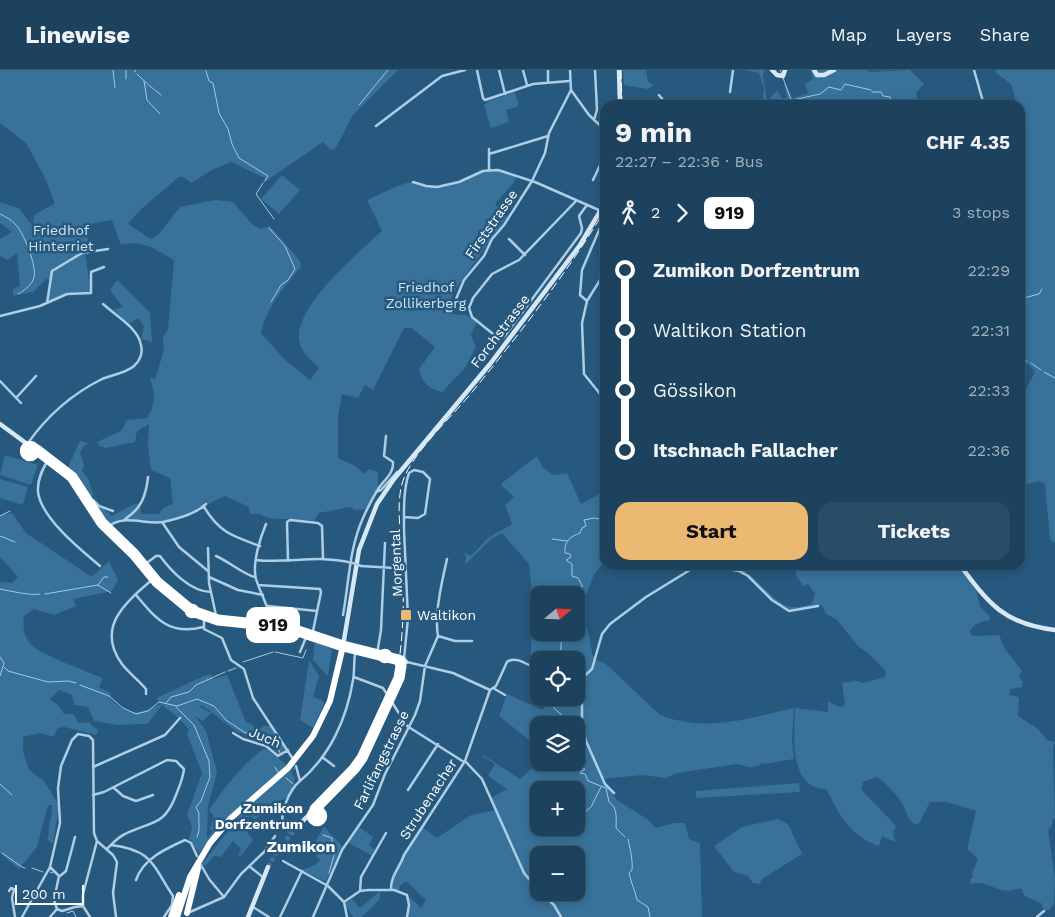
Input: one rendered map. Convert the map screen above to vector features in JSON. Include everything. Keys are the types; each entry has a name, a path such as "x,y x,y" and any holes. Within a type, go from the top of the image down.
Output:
{"highway":[{"name":"Forchstrasse","path":"178,917 187,883 201,856 227,822 283,774 308,744 330,701 343,646"},
{"path":"186,915 201,856"},
{"path":"171,917 184,882 201,856"}],"main road":[{"path":"619,70 620,100"},
{"path":"772,70 782,76 785,70"},
{"path":"814,70 817,75 822,76 834,70"},
{"name":"Forchstrasse","path":"343,646 357,557 364,534 377,504 404,467 476,383 570,259 600,213"},
{"path":"0,424 49,458 78,484 102,523 153,578 182,603 204,616 218,620 272,624 402,662 390,698 358,764 296,828"},
{"path":"964,570 984,598 1005,616 1024,625 1055,630"},
{"path":"248,917 268,868"}],"street":[{"path":"376,126 442,76 464,70"},
{"path":"476,70 483,98 487,100 527,85 569,81"},
{"path":"499,70 505,94"},
{"path":"523,70 527,85"},
{"path":"548,70 548,82"},
{"path":"570,70 569,81 571,90 600,125"},
{"path":"594,120 597,110 595,70"},
{"path":"730,92 733,70"},
{"path":"974,70 983,100"},
{"name":"Firststrasse","path":"452,305 464,280 484,256 492,240 504,226 532,181 545,153 548,136 571,90"},
{"path":"658,95 662,100"},
{"path":"489,154 548,136"},
{"path":"489,149 489,170"},
{"path":"593,180 600,165"},
{"path":"413,182 437,187 459,182 489,170 508,172 522,180 532,181 600,211"},
{"path":"576,200 525,255 513,265 492,274 470,305 473,318 498,338 504,337 582,233 579,216 587,205"},
{"path":"587,301 580,295 582,270 600,228"},
{"path":"509,239 525,255"},
{"path":"47,303 51,274 82,253 108,249"},
{"path":"0,316 29,310 76,292 91,293 91,272 104,268"},
{"path":"600,280 587,301 582,324 584,374 600,394"},
{"path":"28,443 46,420 74,396 103,379 134,367 140,358 142,346 138,337 103,304"},
{"path":"16,398 36,376"},
{"path":"0,381 21,403"},
{"path":"343,616 358,532 376,492 387,480 394,465 383,454 386,436"},
{"path":"49,458 39,478 40,500 67,536 100,566"},
{"name":"Forchstrasse","path":"376,492 381,490 404,467"},
{"name":"Morgental","path":"402,662 408,620 404,517 408,478 414,470 423,472 430,479 426,510 421,518 404,517"},
{"path":"124,520 139,507 144,496 148,477"},
{"path":"88,501 93,500 99,506 112,511"},
{"path":"107,528 114,522 124,520 162,522 190,514 205,505 214,523 221,530 260,546"},
{"path":"288,561 286,529 287,522 290,520 318,522 322,526 323,558"},
{"path":"162,522 178,547 208,571"},
{"path":"266,524 256,560 255,576 268,606 272,624"},
{"path":"377,654 381,630 382,568 385,543"},
{"path":"208,548 208,576 218,620"},
{"path":"143,566 158,555 184,580 201,590 211,592"},
{"path":"216,556 233,564 247,575 255,576"},
{"path":"256,560 288,561 323,558 361,566 394,568"},
{"path":"447,559 441,585 436,628 438,636 462,642 472,641"},
{"path":"585,676 592,669 606,628 646,596 690,570"},
{"path":"733,570 748,576 772,600 789,611 818,606"},
{"path":"208,576 232,588 264,595"},
{"path":"146,694 146,689 116,655 111,638 115,620 135,594 153,578"},
{"path":"258,585 320,589 318,611 310,635 300,652"},
{"path":"135,594 154,614 171,627 186,631 203,627 220,637 231,660 244,669 253,698 293,759"},
{"path":"268,606 318,611"},
{"path":"203,627 204,616"},
{"path":"257,633 259,623"},
{"path":"252,635 257,633 269,634"},
{"name":"Farlifangstrasse","path":"313,917 342,850 373,805 385,774 409,728 420,700 425,666 438,636"},
{"path":"284,826 282,817 287,800 300,781 322,757 345,716 354,677 353,664 356,650"},
{"name":"Strubenacher","path":"391,890 391,880 398,870 404,855 464,762 492,689 507,662 512,659 530,666"},
{"path":"402,662 425,666 464,677 505,695"},
{"path":"354,677 383,688 409,728 438,744 464,762 482,778 524,873 530,881"},
{"path":"582,706 582,725 586,741 605,784 614,793"},
{"path":"93,767 165,735 180,718"},
{"path":"22,917 50,867 60,823 58,788 61,766 74,736 82,734 94,740 94,834 97,841 107,849 117,862 113,893 116,917"},
{"name":"Juch","path":"233,734 266,746 278,756 288,750"},
{"path":"408,790 438,744"},
{"path":"322,757 334,766"},
{"path":"93,795 114,788 167,760 176,761 184,769 183,776 166,816 152,824 127,833 107,849"},
{"path":"296,766 300,781"},
{"path":"114,788 123,796 136,801 152,795"},
{"path":"360,891 361,878 386,833"},
{"path":"186,915 224,897 249,866 266,851 275,836"},
{"path":"57,909 54,900 59,876 66,871 75,837"},
{"path":"136,880 143,865 185,840 191,843 201,856"},
{"path":"90,917 83,906 83,894 97,841"},
{"path":"112,845 132,848 150,860 173,896 172,905 164,917"},
{"path":"283,861 328,886 344,902 347,917"},
{"path":"201,865 209,879 224,897"},
{"path":"249,866 264,878"},
{"path":"50,867 59,876"},
{"path":"280,917 302,871"},
{"path":"9,891 10,888 14,889 12,898 15,917"},
{"path":"344,902 360,891 391,890 407,895 409,905 406,917"},
{"path":"549,901 561,917"},
{"path":"57,909 62,911 75,906 83,906"},
{"path":"253,907 269,917"},
{"path":"50,917 57,909"},
{"path":"1037,917 1044,911"}],"green space":[{"path":"0,70 398,70 353,115 335,149 331,150 323,142 263,183 265,178 231,162 212,170 191,183 183,177 179,177 146,205 128,224 151,239 158,235 180,207 215,200 233,202 253,225 260,229 270,226 300,261 301,267 282,290 267,314 261,333 285,360 310,380 319,368 303,351 300,344 299,330 305,315 328,283 382,231 367,200 394,187 411,182 438,187 478,174 499,170 508,172 516,177 495,204 507,217 455,290 448,306 443,308 443,313 466,315 477,322 471,335 476,347 465,368 442,392 433,389 424,382 419,369 435,347 412,328 404,328 373,390 365,385 358,398 342,394 338,417 338,458 355,466 364,474 369,469 378,472 378,489 368,509 355,510 350,507 319,513 314,521 268,518 260,514 250,514 249,507 225,496 172,520 156,523 128,521 107,528 95,510 98,507 103,508 112,516 132,505 140,503 141,514 159,514 163,508 173,504 170,478 151,470 148,445 149,424 137,431 135,442 106,448 99,446 97,442 121,431 127,420 147,418 152,409 154,394 150,377 155,379 164,350 163,338 168,329 174,260 142,244 121,245 112,220 85,225 91,251 85,253 91,293 76,292 47,303 50,280 46,279 33,292 13,296 13,289 20,286 17,253 8,260 0,256 0,239 12,232 0,223 0,202 20,209 29,222 33,224 34,215 54,204 54,201 45,178 26,143 0,123"},
{"path":"623,70 646,70 648,82 654,85 647,89 624,85"},
{"path":"745,70 765,70 763,75 767,100 763,100 764,89 759,73"},
{"path":"813,70 865,70 870,72 910,70 924,84 916,93 918,100 768,100 777,91 782,98 787,98 784,84 786,84 792,98 808,93 805,84 813,79 811,73"},
{"path":"996,70 1055,70 1055,543 1050,540 1045,484 1039,481 1025,485 1025,392 1035,371 1025,364 1025,100 1016,100 1011,84 996,73"},
{"path":"515,92 519,106 506,110 509,122 491,128 484,105 489,101"},
{"path":"282,175 300,190 279,214 261,199"},
{"path":"117,280 150,312 152,342 141,339 144,326 138,318 129,324 113,309 123,307 110,290"},
{"path":"80,441 88,443 80,453 84,465 82,471 89,480 93,495 88,501 66,472"},
{"path":"5,455 38,465 31,485 0,475"},
{"path":"537,456 543,468 554,475 567,473 581,504 600,494 600,567 594,574 585,599 585,586 531,586 529,564 502,533 490,540 465,565 466,556 462,552 471,556 488,538 512,524 505,505 514,497 501,485 502,483"},
{"path":"0,479 28,487 23,505 0,498"},
{"path":"12,513 26,533 92,577 109,561 118,580 112,591 73,599 76,606 54,615 34,609 24,616 25,633 33,646 51,657 103,678 99,688 111,693 110,699 117,705 134,712 140,712 161,704 156,698 204,676 211,674 213,679 227,675 246,722 252,724 257,732 263,726 270,726 285,749 280,755 268,744 236,731 203,706 198,706 211,713 203,721 195,716 206,731 217,772 208,806 207,838 213,831 210,829 214,816 209,810 228,784 249,761 265,748 288,766 220,823 224,822 199,853 189,839 192,827 187,815 202,773 187,734 189,730 186,726 162,705 147,724 117,725 94,721 88,707 74,705 72,695 59,690 50,699 59,706 64,714 73,714 79,723 88,722 98,730 96,735 64,727 58,728 53,737 40,733 23,737 23,751 29,770 43,780 59,805 53,844 48,840 52,805 48,805 37,847 19,869 0,853 0,582 12,583 18,577 0,557 0,515"},
{"path":"744,570 787,606 800,607 812,604 815,594 808,584 803,586 795,570 962,570 976,590 980,606 990,617 990,620 978,623 969,632 973,636 999,635 1005,649 1022,671 1019,676 1023,682 1022,687 1011,689 1009,695 1019,697 1018,716 1038,729 1047,740 1055,742 1053,748 1055,818 1051,828 1048,829 1055,878 1054,904 1049,910 1044,910 1041,903 1024,896 1022,889 1004,891 986,884 971,884 970,879 973,878 972,873 978,859 967,849 976,811 947,802 930,802 918,825 911,821 900,800 880,779 877,777 863,782 861,789 896,826 893,832 895,842 882,836 879,846 869,842 853,831 841,816 827,790 812,786 805,780 800,771 795,750 795,708 828,712 828,701 839,707 845,706 842,683 856,681 863,683 885,677 886,671 859,647 836,619 826,614 822,605 789,611 739,571"},
{"path":"585,623 592,654 596,660 606,664 660,715 694,723 711,723 744,719 794,708 792,738 794,759 763,764 763,762 759,766 749,767 737,764 677,773 666,778 642,775 603,779 617,800 647,819 656,828 675,823 685,823 689,839 700,843 702,917 407,917 409,905 407,895 421,908 426,900 406,881 400,886 399,890 391,890 398,867 421,826 437,838 471,815 496,810 491,798 507,789 488,776 495,764 483,755 520,779 530,770 585,771 585,716 530,716 530,741 499,716 507,694 530,704 530,706 543,710 545,706 585,706 585,651 531,651 531,641 585,641"},
{"path":"315,642 332,649 328,676 313,660"},
{"path":"309,660 319,676 313,697 322,700 324,704 313,728 300,720"},
{"path":"295,766 295,769 291,771 295,779 290,795 276,804 274,802 255,820 252,817 245,817 237,824 238,829 247,818 254,822 247,832 253,840 241,856 238,855 241,849 233,841 221,857 214,856 205,866 202,864 242,813"},
{"path":"799,783 800,792 696,798 696,791"},
{"path":"778,819 788,824 802,854 762,879 760,884 753,883 748,876 734,872 714,846 742,827"},
{"path":"324,827 342,846 326,882 302,870 315,865 320,860 316,856 319,851 313,845"},
{"path":"359,827 373,837 369,846 375,849 372,856 347,842"},
{"path":"380,891 380,899 362,917 353,917 345,905 352,899 360,908"}],"waterway":[{"path":"113,70 115,88"},
{"path":"126,70 126,79"},
{"path":"359,105 388,70"},
{"path":"780,70 782,74"},
{"path":"206,71 209,81 213,83 219,113 228,129 232,144 239,158 268,176 265,181"},
{"path":"137,74 161,95"},
{"path":"783,78 791,100"},
{"path":"144,81 147,100 160,114"},
{"path":"793,100 820,94 829,87 841,90 845,84 871,90"},
{"path":"872,92 881,92 883,96 890,97 890,100"},
{"path":"263,183 256,194 274,219"},
{"path":"0,214 13,222 23,235 34,266 32,282 18,294"},
{"path":"269,228 285,246 295,269 288,280 281,285 271,302"},
{"path":"1025,298 1039,294 1042,289"},
{"path":"1031,363 1041,370"},
{"path":"1044,372 1055,378"},
{"path":"0,516 10,511"},
{"path":"582,586 578,578 572,576 572,564 566,560 571,557 570,554 565,553 566,545 568,540 580,533 582,528 586,526 584,520 600,519"},
{"path":"0,536 15,542"},
{"path":"552,539 567,541"},
{"path":"98,585 104,577 108,577"},
{"path":"45,594 98,585 111,593"},
{"path":"0,589 26,594 40,594"},
{"path":"561,641 561,651"},
{"path":"275,652 303,658 306,650"},
{"path":"243,662 273,652"},
{"path":"0,657 4,663 0,676"},
{"path":"4,667 8,671 48,682 68,681 76,683"},
{"path":"228,671 236,668"},
{"path":"166,703 171,697 189,692 196,685 225,672"},
{"path":"80,685 109,696 123,708 136,714 148,711 159,702 177,706 197,699 214,706 226,720 244,732 276,742 280,753"},
{"path":"554,706 563,716"},
{"path":"176,707 194,725 209,761 210,777 201,801 196,807 199,813 197,837"},
{"path":"275,767 278,772"},
{"path":"582,771 580,773 585,774 588,781 606,788 609,802 615,810 616,828 625,837"},
{"path":"286,778 293,784"},
{"path":"0,784 12,795"},
{"path":"585,812 591,807 601,787"},
{"path":"323,835 332,838 332,849 335,852 329,873"},
{"path":"628,839 632,862 632,870 629,873 630,877 637,900 648,907 650,917"},
{"path":"2,853 25,868"},
{"path":"32,868 43,872"},
{"path":"67,913 73,911 76,917"}],"tunnel":[{"path":"284,826 290,834"},
{"path":"268,867 296,828"}],"railway":[{"path":"621,70 622,100"},
{"path":"400,654 403,593 399,501 402,484 407,472 423,448 473,391 525,325 559,280 600,218"}],"bus line":[{"name":"919","path":"30,451 37,450 72,477 102,523 134,554 165,591 192,611 211,619 286,627 343,646 399,660 401,666 399,678 362,758 354,769 315,809 319,813 317,816"}],"place":[{"name":"Waltikon","path":"406,615"},
{"name":"Zumikon Dorfzentrum","path":"317,816"}],"district":[{"name":"Zumikon","path":"301,846"}],"park label":[{"name":"Friedhof Hinterriet","path":"61,238"},
{"name":"Friedhof Zollikerberg","path":"426,296"}]}
